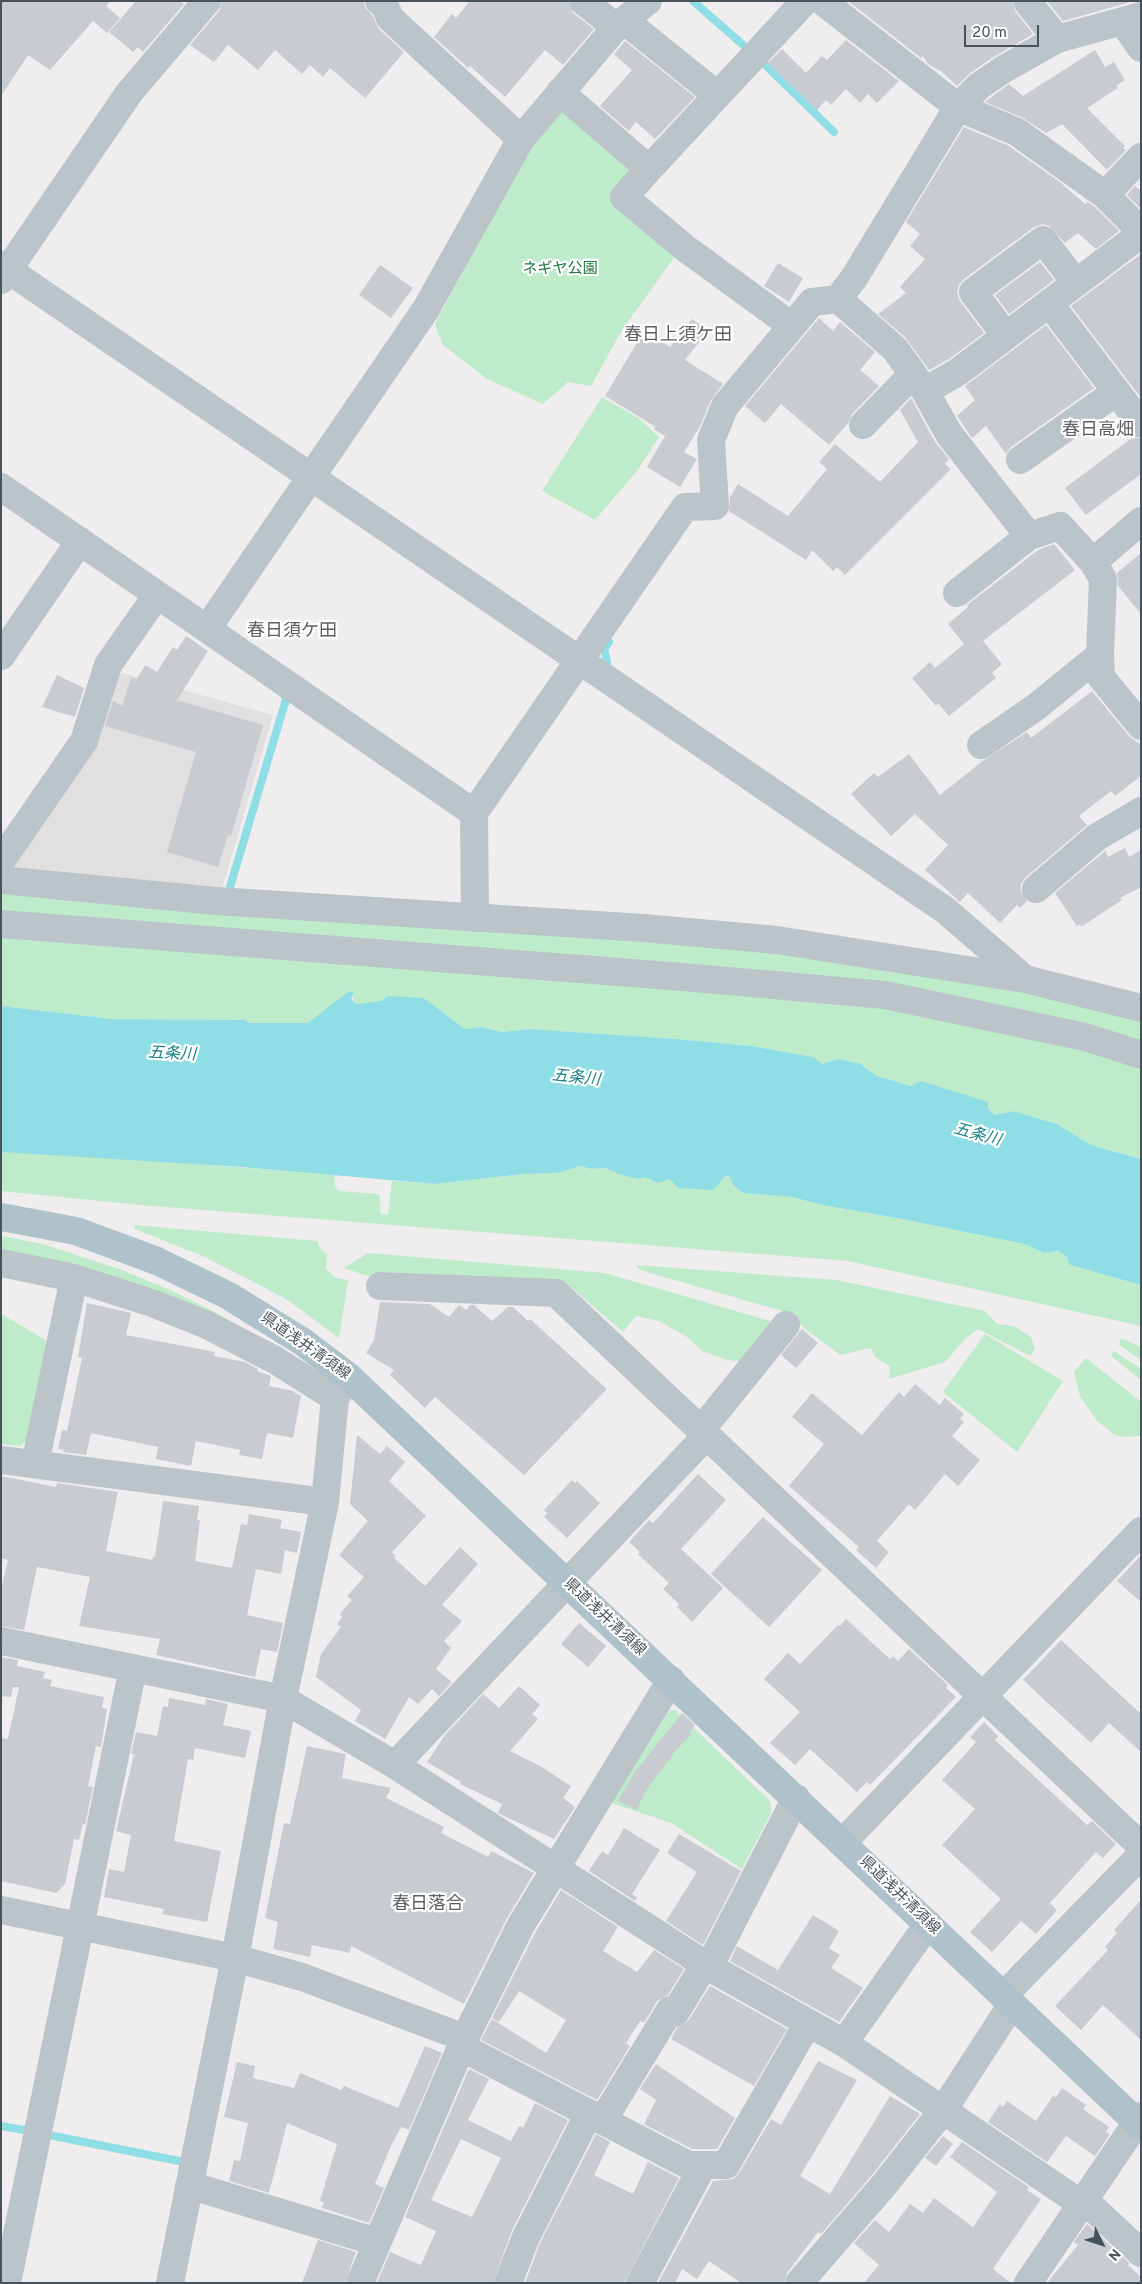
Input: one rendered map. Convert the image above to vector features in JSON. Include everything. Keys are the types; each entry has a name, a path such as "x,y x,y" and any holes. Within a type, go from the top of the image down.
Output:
{"main road":[{"name":"県道浅井清須線","path":"1,1217 76,1231 157,1261 229,1296 303,1342 342,1388 567,1583 1008,2000 1139,2121"}],"street":[{"path":"207,1 129,93 4,271 311,477 945,910 1025,979"},
{"path":"583,1 621,24 718,95"},
{"path":"207,629 426,309 521,139 621,24 648,1"},
{"path":"792,326 685,248 624,197 805,1"},
{"path":"822,1 958,107 1017,132 1105,195 1141,232 958,372 919,383 863,425"},
{"path":"1027,1 1057,39"},
{"path":"384,2 390,18 521,139"},
{"path":"475,918 474,813 685,507 715,506 711,440 724,406 812,302 838,299 854,278 958,107 979,86 1057,39 1132,19 1141,48"},
{"path":"560,92 649,170"},
{"path":"1105,195 1141,156"},
{"path":"1006,336 973,292 1043,240 1076,283"},
{"path":"838,299 895,349 919,383 949,434 1029,536"},
{"path":"1049,303 1141,424"},
{"path":"1020,460 1116,392"},
{"path":"1,488 474,813"},
{"path":"1092,562 1141,521"},
{"path":"957,593 1029,536 1060,526 1092,562 1103,579 1101,677 1141,726"},
{"path":"1,656 80,541"},
{"path":"1,861 84,741 108,664 158,595"},
{"path":"981,745 1036,707 1100,655"},
{"path":"1036,889 1097,837 1141,812"},
{"path":"1,880 216,902 475,918 777,940 1025,979 1141,1008"},
{"path":"1,924 683,977 885,995 1085,1037 1141,1056"},
{"path":"1,1263 74,1278 152,1303 207,1325 275,1360 342,1388 325,1502 283,1699 235,1958 170,2283"},
{"path":"36,1464 74,1278"},
{"path":"380,1286 556,1293 1141,1846"},
{"path":"395,1765 567,1583 704,1433 786,1325"},
{"path":"1,1460 325,1502"},
{"path":"843,1842 1141,1531"},
{"path":"1,1641 283,1699 395,1765 707,1965 844,2043 1080,2203 1095,2210 1141,2253"},
{"path":"7,2283 133,1668"},
{"path":"360,2283 463,2042 521,1926 670,1680"},
{"path":"508,2283 526,2237 596,2117 670,2010 675,2013 707,1965 796,1798"},
{"path":"799,2283 884,2185 944,2109 1008,2000 1141,1855"},
{"path":"1,1910 235,1958 302,1976 463,2042 596,2117 700,2171 640,2283"},
{"path":"844,2043 928,1924"},
{"path":"689,2165 726,2165 808,2023"},
{"path":"1028,2283 1080,2203 1139,2121"},
{"path":"189,2184 377,2242"}],"shaded area":[{"path":"115,671 273,715 222,889 18,870 10,861"}],"green space":[{"name":"ネギヤ公園","path":"570,110 634,172 613,194 675,256 622,330 591,386 568,382 543,404 487,379 443,345 435,324 527,150 558,113"},
{"path":"602,397 638,418 659,437 637,471 595,520 542,491"},
{"path":"1,889 784,950 984,980 1141,1016 1141,1041 1089,1026 1,914"},
{"path":"1,933 878,1004 1141,1062 1141,1159 1091,1145 1057,1124 1014,1111 995,1115 988,1109 916,1086 877,1076 859,1063 837,1059 822,1064 751,1046 677,1039 529,1029 502,1032 481,1027 465,1029 424,998 356,1004 349,991 309,1023 248,1023 246,1020 113,1019 1,1006"},
{"path":"1,1152 134,1159 335,1175 334,1186 339,1191 379,1194 381,1214 388,1215 392,1181 435,1184 523,1174 558,1173 581,1166 591,1169 605,1168 621,1175 638,1179 645,1177 658,1183 670,1179 729,1176 743,1193 792,1197 822,1205 1024,1244 1044,1253 1058,1251 1067,1257 1070,1265 1141,1285 1141,1326 848,1261 140,1205 1,1191"},
{"path":"134,1225 317,1241 320,1248 327,1254 326,1269 336,1278 348,1280 339,1338 286,1299 205,1257 135,1229"},
{"path":"1,1236 43,1244 122,1270 215,1312 285,1353 1,1253"},
{"path":"368,1253 605,1273 770,1321 769,1328 740,1361 726,1360 702,1351 687,1337 659,1321 636,1316 623,1332 565,1282 386,1272 380,1280 344,1268"},
{"path":"635,1265 836,1280 985,1311 997,1324 1013,1326 1031,1337 1035,1349 1030,1356 978,1329 966,1338 945,1362 889,1379 890,1366 875,1357 871,1348 840,1355 782,1311 640,1270"},
{"path":"1,1314 51,1343 32,1436 20,1446 1,1444"},
{"path":"985,1334 1063,1381 1017,1452 943,1392"},
{"path":"1121,1338 1141,1347 1141,1360 1119,1345"},
{"path":"1114,1351 1141,1369 1141,1380 1111,1356"},
{"path":"1086,1358 1141,1402 1141,1436 1125,1437 1115,1435 1096,1420 1080,1396 1074,1372"},
{"path":"675,1710 770,1801 771,1813 742,1869 671,1823 611,1803 669,1711"}],"water":[{"name":"五条川","path":"349,991 354,993 351,998 356,1004 382,1001 387,996 424,998 465,1029 481,1027 502,1032 529,1029 677,1039 751,1046 813,1057 822,1064 837,1059 859,1063 877,1076 911,1086 921,1081 988,1102 988,1109 995,1115 1014,1111 1057,1124 1091,1145 1141,1159 1141,1285 1070,1265 1067,1257 1058,1251 1044,1253 1024,1244 822,1205 792,1197 743,1193 734,1186 729,1176 725,1176 714,1190 678,1188 670,1179 658,1183 645,1177 638,1179 621,1175 605,1168 591,1169 581,1166 558,1173 523,1174 435,1184 241,1167 1,1152 1,1006 113,1019 246,1020 248,1023 308,1023"}],"building":[{"path":"1,1 111,1 106,6 120,18 107,33 93,21 50,70 28,55 1,96"},
{"path":"136,1 180,1 184,4 143,52 138,47 133,52 109,32"},
{"path":"222,1 363,1 379,29 404,52 365,98 330,68 323,77 310,65 302,74 275,50 258,70 228,45 214,62 190,45 219,11"},
{"path":"470,1 568,1 573,13 594,29 563,65 545,50 505,97 470,66 468,68 434,37 452,14 456,18"},
{"path":"848,1 1012,1 1015,11 1033,34 970,73 957,86 942,72 928,64 923,56 921,58"},
{"path":"1047,1 1134,1 1063,21"},
{"path":"846,40 899,81 877,103 868,94 860,103 846,89 831,105 826,100 817,110 768,63 782,49 806,73 822,56 827,60"},
{"path":"625,41 695,97 655,139 636,122 629,131 600,106 632,70 614,54"},
{"path":"1095,50 1105,67 1114,62 1125,80 1116,86 1118,88 1087,108 1125,146 1123,148 1126,150 1107,170 1062,124 1046,133 1023,118 985,102 1009,84 1023,96"},
{"path":"964,127 1009,146 1061,183 1085,204 1088,202 1095,207 1119,231 1096,249 1078,233 1065,243 1049,226 1042,224 1034,227 964,279 959,285 957,293 960,301 984,333 949,359 929,370 905,337 878,314 906,293 900,287 925,259 910,246 920,234 906,222"},
{"path":"1135,186 1141,191 1141,209 1127,195"},
{"path":"1141,254 1141,398 1071,306"},
{"path":"1040,262 1054,280 1009,314 995,295"},
{"path":"778,263 803,278 789,302 764,286"},
{"path":"380,265 413,288 391,318 359,295"},
{"path":"819,318 833,331 840,322 875,352 860,370 879,386 852,414 848,423 829,445 781,404 765,423 745,406"},
{"path":"692,319 708,331 685,360 723,384 711,400 700,426 684,452 697,459 680,487 647,467 665,436 654,429 656,427 605,396 644,331 670,347"},
{"path":"1046,325 1094,388 1011,447 1006,454 986,426 972,438 957,416 975,400 965,386"},
{"path":"911,398 935,442 949,459 945,464 951,469 845,575 837,567 833,571 812,550 806,560 729,511 730,497 738,484 788,516 827,469 819,462 835,444 880,482 918,442 900,410"},
{"path":"1133,437 1141,439 1141,474 1086,515 1065,488"},
{"path":"1054,544 1075,570 983,641 1002,664 992,673 996,678 949,716 938,703 936,706 912,678 930,662 935,668 964,644 948,624 968,607 967,605 1038,550"},
{"path":"1141,553 1141,614 1118,586 1117,573"},
{"path":"186,636 208,651 177,700 263,725 231,836 228,835 218,867 167,852 196,752 105,726 113,701 122,706 131,677 137,679 145,665 157,672 173,647 177,650"},
{"path":"57,675 84,688 75,717 42,707"},
{"path":"1092,691 1129,736 1141,745 1141,776 1115,796 1111,791 1079,816 1087,825 1026,877 1021,884 1021,891 1027,901 1020,908 1017,905 1000,923 968,893 960,902 925,870 948,845 915,814 891,836 851,794 874,773 878,777 909,754 940,795 984,760 1027,732 1031,738"},
{"path":"1125,848 1129,857 1141,850 1141,887 1120,898 1122,900 1081,927 1080,924 1077,926 1055,893 1105,851 1108,857"},
{"path":"380,1302 430,1304 449,1317 459,1305 466,1310 470,1305 474,1305 492,1321 508,1307 513,1307 528,1321 530,1319 607,1389 524,1475 435,1397 425,1408 390,1375 394,1370 366,1353 374,1340"},
{"path":"87,1303 131,1313 126,1335 215,1352 214,1356 245,1362 258,1369 257,1371 271,1376 269,1386 294,1391 296,1394 301,1395 293,1438 267,1433 262,1459 239,1455 240,1450 196,1441 191,1466 156,1459 158,1447 91,1433 86,1455 63,1452 64,1450 58,1449 62,1430 67,1431 82,1358 78,1357"},
{"path":"802,1329 818,1343 796,1368 781,1355"},
{"path":"915,1384 940,1405 945,1398 964,1414 960,1419 964,1422 952,1436 980,1460 958,1486 945,1474 915,1510 909,1504 877,1541 889,1552 876,1568 856,1550 859,1547 789,1486 824,1444 792,1417 812,1393 862,1435 899,1392 904,1397"},
{"path":"357,1435 380,1454 387,1446 405,1462 389,1481 426,1516 392,1552 396,1556 394,1558 425,1586 460,1547 478,1564 442,1605 462,1621 444,1641 451,1648 436,1669 452,1682 439,1696 432,1689 418,1704 409,1697 385,1739 355,1721 361,1710 316,1677 321,1654 341,1627 337,1624 342,1617 340,1614 352,1600 347,1596 364,1577 339,1555 368,1521 350,1504"},
{"path":"698,1474 726,1500 681,1549 723,1588 692,1622 677,1607 679,1604 663,1589 669,1583 638,1554 640,1552 629,1542 649,1520 653,1523"},
{"path":"1,1476 56,1487 57,1483 118,1492 106,1551 152,1560 153,1556 155,1557 163,1501 199,1506 197,1520 200,1520 195,1561 232,1568 241,1524 247,1525 249,1514 282,1520 280,1528 301,1532 297,1553 285,1550 281,1574 256,1569 247,1615 283,1623 277,1652 261,1649 255,1677 156,1655 160,1639 79,1626 90,1577 37,1567 24,1630 1,1626 1,1591 8,1560 1,1558"},
{"path":"572,1480 575,1483 577,1481 600,1503 567,1538 544,1517 547,1513 544,1510"},
{"path":"763,1517 822,1570 769,1627 711,1574"},
{"path":"1141,1555 1141,1602 1117,1581"},
{"path":"846,1619 890,1659 893,1656 898,1661 909,1649 948,1685 946,1688 956,1697 870,1785 867,1782 857,1792 810,1749 795,1765 770,1743 800,1712 764,1679 788,1653 800,1664"},
{"path":"579,1623 606,1646 588,1667 561,1644"},
{"path":"1061,1640 1141,1714 1141,1752 1109,1723 1091,1743 1023,1680"},
{"path":"1,1657 18,1660 17,1666 45,1672 43,1678 52,1680 50,1686 104,1697 102,1708 107,1709 101,1747 96,1746 88,1786 93,1787 85,1825 83,1824 79,1840 74,1839 65,1884 56,1893 1,1881 1,1738 8,1739 19,1687 13,1687 11,1697 1,1696"},
{"path":"519,1686 540,1705 532,1714 538,1719 510,1751 540,1766 571,1786 563,1798 575,1807 554,1839 498,1813 502,1804 460,1784 461,1782 427,1762 445,1735 483,1694 499,1708"},
{"path":"169,1698 205,1705 206,1699 228,1704 223,1725 251,1731 245,1758 195,1748 193,1760 188,1759 174,1841 221,1851 207,1922 162,1914 164,1909 104,1897 109,1869 124,1872 131,1835 116,1831 134,1754 131,1754 136,1732 157,1736 163,1706 168,1707"},
{"path":"682,1713 695,1725 689,1732 691,1735 676,1750 647,1789 636,1810 618,1801 634,1773"},
{"path":"984,1722 998,1736 995,1740 1087,1825 1092,1821 1116,1844 1103,1858 1096,1852 1050,1903 1057,1910 1036,1934 1021,1921 992,1952 970,1932 1001,1899 942,1845 975,1809 942,1780 976,1742 970,1737"},
{"path":"307,1746 346,1754 342,1778 391,1788 386,1798 444,1827 441,1833 488,1857 491,1851 534,1873 507,1918 464,2004 351,1946 350,1953 312,1945 310,1957 273,1949 278,1922 265,1918 284,1823 290,1824"},
{"path":"624,1828 660,1850 632,1894 637,1897 635,1901 589,1871 602,1851 608,1855"},
{"path":"679,1834 741,1871 703,1945 666,1921 697,1872 667,1853"},
{"path":"561,1890 618,1927 603,1951 637,1972 654,1950 684,1969 668,1995 657,2001 644,2023 640,2021 626,2043 630,2046 597,2100 481,2040 492,2019 546,2053 566,2020 519,1991 499,2022 492,2018 535,1933"},
{"path":"1141,1900 1141,2040 1103,2005 1081,2030 1055,2006 1108,1950 1105,1947 1117,1933 1114,1930"},
{"path":"813,1915 839,1931 829,1948 840,1955 831,1968 863,1988 839,2022 730,1961 737,1946 778,1970"},
{"path":"710,1986 787,2029 754,2086 671,2039 677,2028 688,2021"},
{"path":"425,2046 442,2053 409,2130 401,2127 391,2146 375,2184 384,2188 369,2223 322,2208 324,2202 320,2201 337,2144 287,2123 269,2193 229,2181 234,2160 240,2161 248,2123 224,2117 237,2062 255,2066 253,2078 294,2088 300,2073 341,2090 344,2086 398,2108"},
{"path":"818,2061 857,2080 800,2176 830,2194 890,2096 920,2114 872,2175 821,2234 818,2232 787,2273 784,2283 741,2283 709,2261 697,2279 682,2269 675,2283 658,2283 713,2181 733,2179 739,2173 771,2119 781,2125"},
{"path":"656,2064 735,2118 717,2149 692,2149 644,2124 656,2100 640,2089"},
{"path":"469,2069 489,2079 468,2120 511,2141 519,2126 523,2128 535,2103 568,2120 512,2230 493,2283 377,2283 390,2252 421,2265 436,2231 405,2217","holes":["461,2139 501,2158 472,2217 431,2200"]},
{"path":"1062,2088 1086,2105 1083,2109 1109,2127 1106,2132 1110,2134 1095,2156 1066,2136 1047,2162 988,2122 1000,2104 1003,2107 1007,2101 1036,2121 1053,2096 1056,2097"},
{"path":"596,2134 610,2142 594,2175 633,2194 648,2162 679,2178 624,2283 525,2283 540,2243"},
{"path":"943,2136 953,2144 936,2166 925,2158"},
{"path":"962,2142 1029,2187 1027,2190 1041,2199 993,2269 1011,2283 864,2283 879,2265 854,2243 875,2220 889,2232 910,2204 923,2213 934,2198 973,2227 997,2192 950,2157"},
{"path":"1087,2224 1129,2263 1128,2265 1141,2277 1141,2283 1047,2283 1078,2245 1074,2242"},
{"path":"318,2240 356,2252 345,2283 302,2283"}],"waterway":[{"path":"693,1 750,51"},
{"path":"760,60 834,132"},
{"path":"607,662 604,649 609,642"},
{"path":"230,887 287,696 283,694"},
{"path":"1,2126 24,2130"},
{"path":"54,2136 179,2161"}],"district":[{"name":"春日上須ケ田","path":"678,336"},
{"name":"春日高畑","path":"1098,431"},
{"name":"春日須ケ田","path":"292,632"},
{"name":"春日落合","path":"428,1905"}]}
